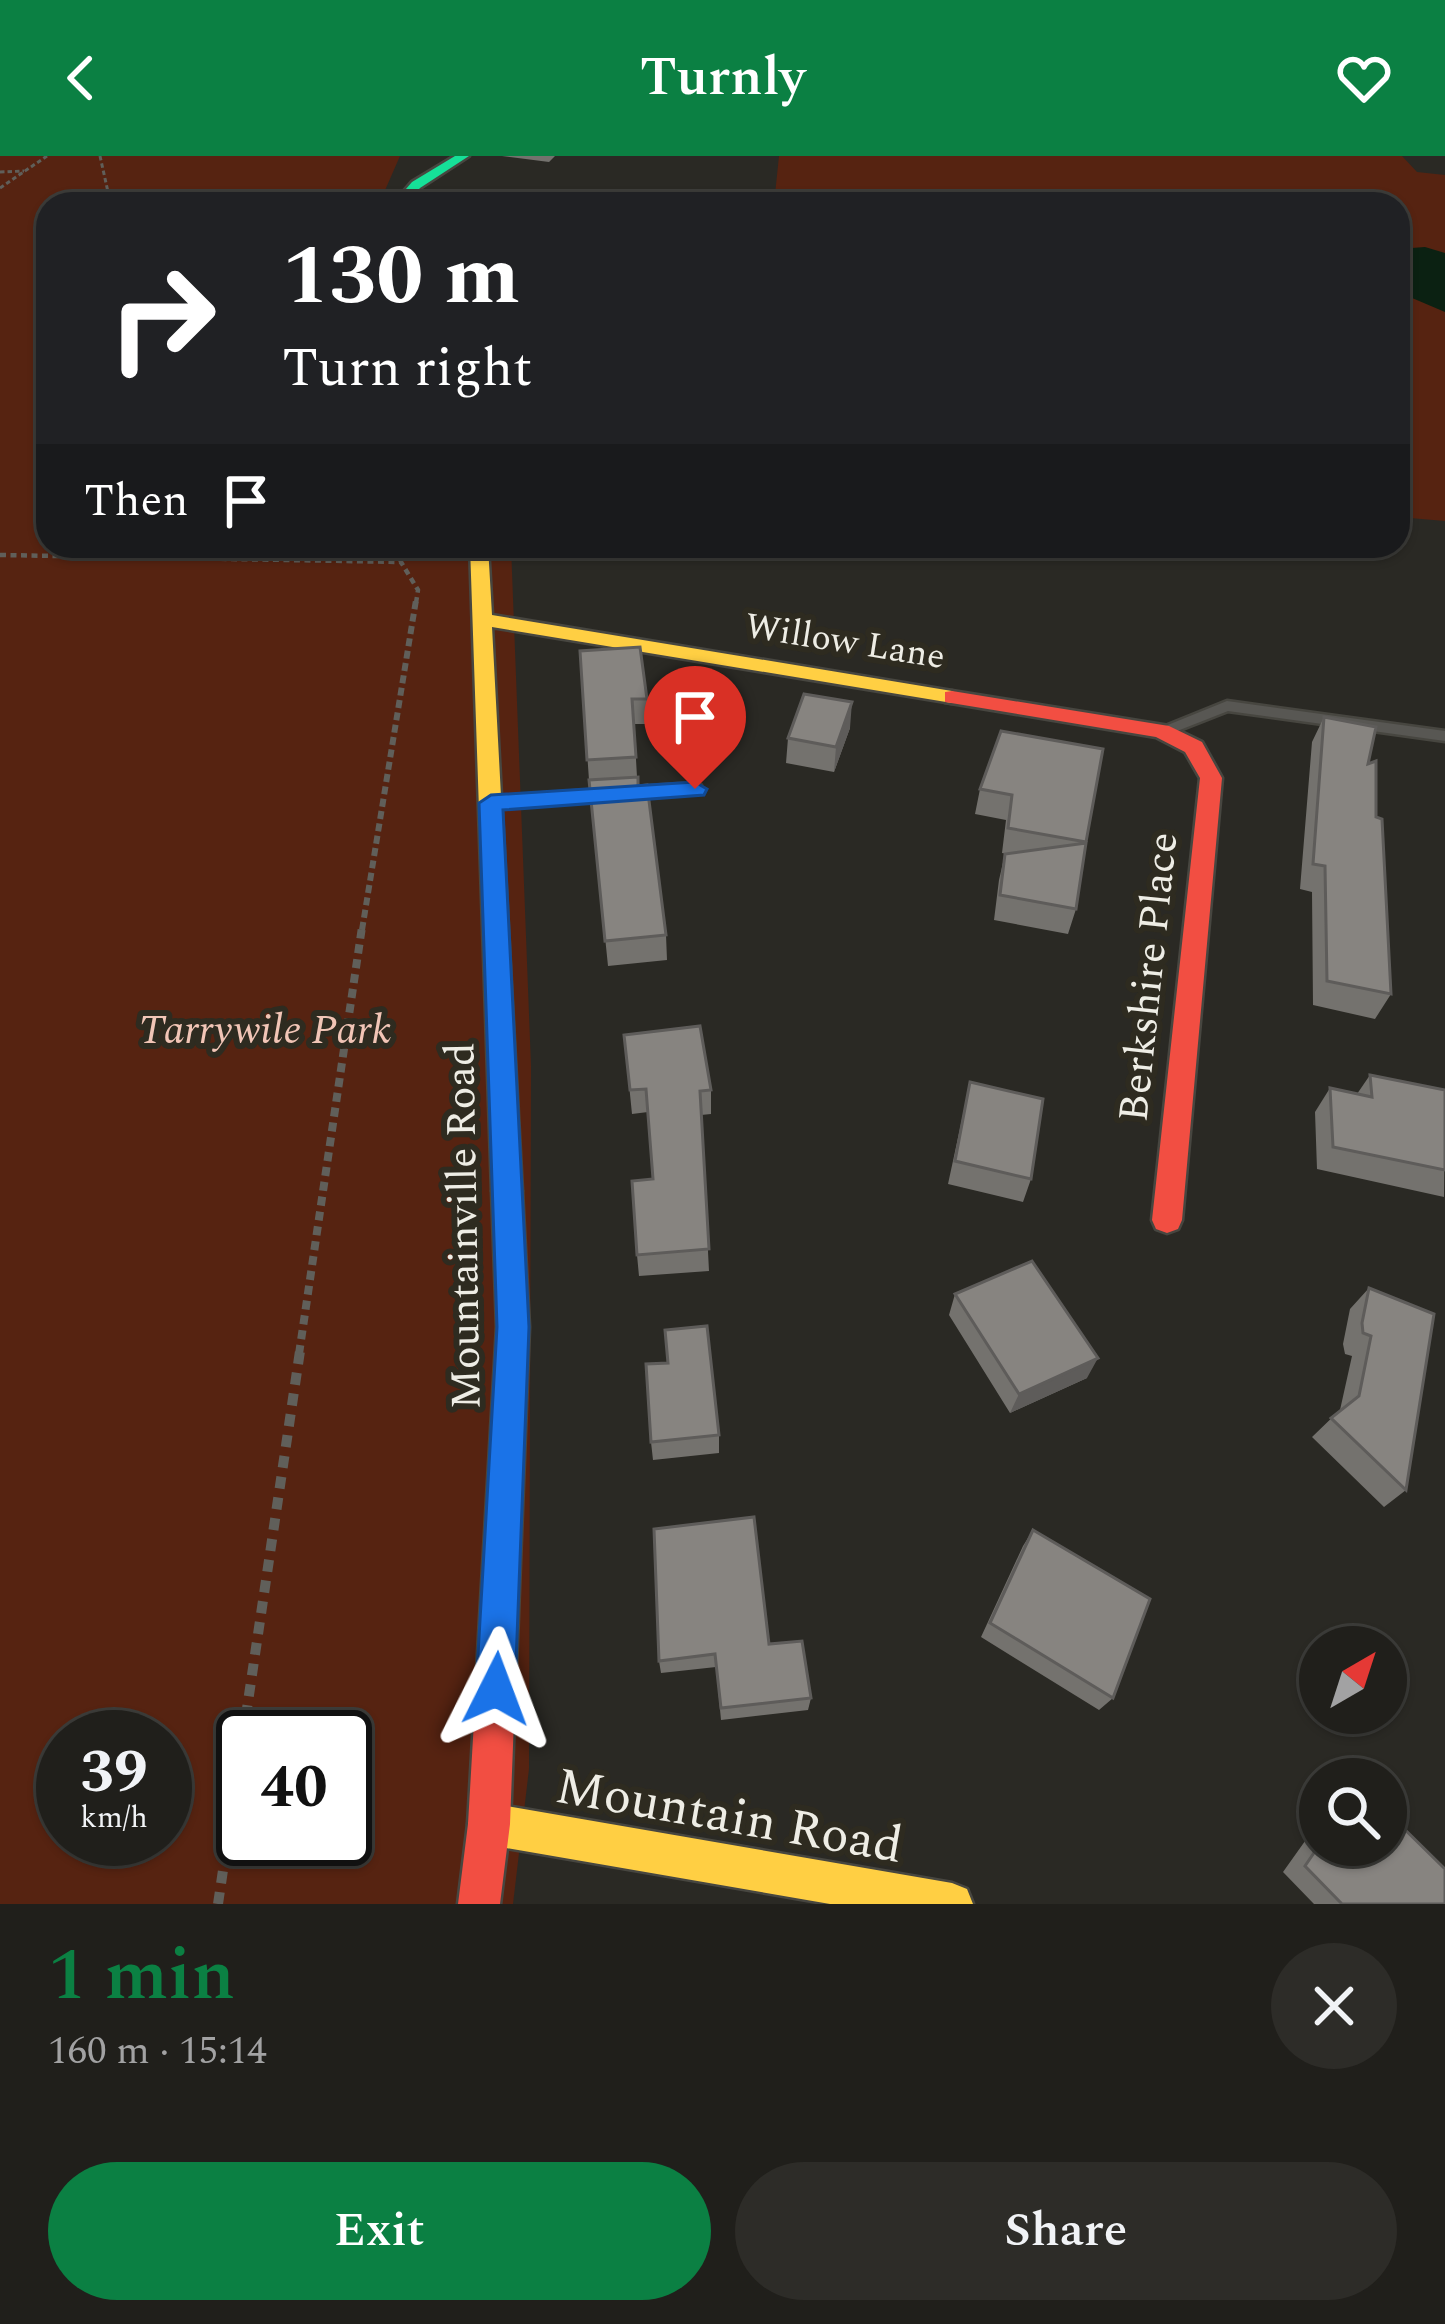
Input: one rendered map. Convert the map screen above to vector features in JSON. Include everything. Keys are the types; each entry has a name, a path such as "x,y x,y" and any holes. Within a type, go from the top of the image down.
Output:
{"street":[{"path":"410,192 463,156"},
{"name":"Mountainville Road","path":"479,558 513,1327 489,1824 479,1904"},
{"name":"Willow Lane","path":"480,619 1161,731 1194,748"},
{"name":"Berkshire Place","path":"1167,1220 1210,778 1194,748"},
{"name":"Mountain Road","path":"489,1824 952,1904"}],"lane":[{"path":"1161,731 1227,706 1445,736"},
{"path":"491,803 695,789"}],"path":[{"path":"0,188 47,156"},
{"path":"100,156 108,192"},
{"path":"0,172 26,170"},
{"path":"0,555 36,556"},
{"path":"172,558 401,562"},
{"path":"218,1904 359,946 418,590 400,558"}],"green space":[{"name":"Tarrywile Park","path":"0,156 400,156 384,192 36,192 36,558 511,558 531,1066 529,1769 513,1904 0,1904"},
{"path":"779,156 1402,156 1417,172 1445,175 1445,521 1410,518 1410,192 775,192"}],"shaded area":[{"path":"1410,248 1445,253 1445,312 1410,297"}],"building":[{"path":"640,647 647,699 632,699 636,757 587,760 580,651"},
{"path":"804,694 852,702 836,747 788,738"},
{"path":"1324,717 1376,727 1368,764 1376,761 1391,994 1327,981 1325,866 1313,864"},
{"path":"1001,731 1103,749 1086,842 1008,828 1012,795 980,789"},
{"path":"638,777 638,786 647,785 666,935 605,941 589,780"},
{"path":"1086,843 1076,909 1000,895 1005,854"},
{"path":"700,1026 711,1090 700,1091 709,1249 637,1255 632,1181 653,1179 646,1089 630,1090 624,1035"},
{"path":"1370,1075 1445,1090 1445,1170 1333,1147 1330,1088 1372,1097"},
{"path":"970,1082 1043,1099 1031,1179 955,1161"},
{"path":"1032,1261 1098,1358 1019,1394 955,1294"},
{"path":"1369,1288 1434,1314 1406,1490 1331,1418 1359,1396 1371,1336 1363,1333 1362,1323"},
{"path":"707,1326 719,1435 651,1442 646,1364 668,1363 665,1330"},
{"path":"754,1517 769,1644 802,1641 811,1698 721,1708 715,1654 659,1661 654,1529"},
{"path":"1033,1530 1150,1599 1113,1698 990,1623"},
{"path":"1407,1832 1445,1869 1445,1904 1342,1904 1305,1866 1407,1866"}],"traffic: fast":[{"path":"410,192 463,156"}],"traffic: slow":[{"path":"480,558 507,1191"},
{"path":"480,619 952,697"},
{"path":"489,1824 952,1904"}],"traffic: jam":[{"path":"952,697 1161,731 1194,747 1211,778 1167,1220"},
{"path":"479,1904 489,1824 513,1327 507,1191"}],"route":[{"path":"496,1689 513,1327 491,803 695,789"}]}
